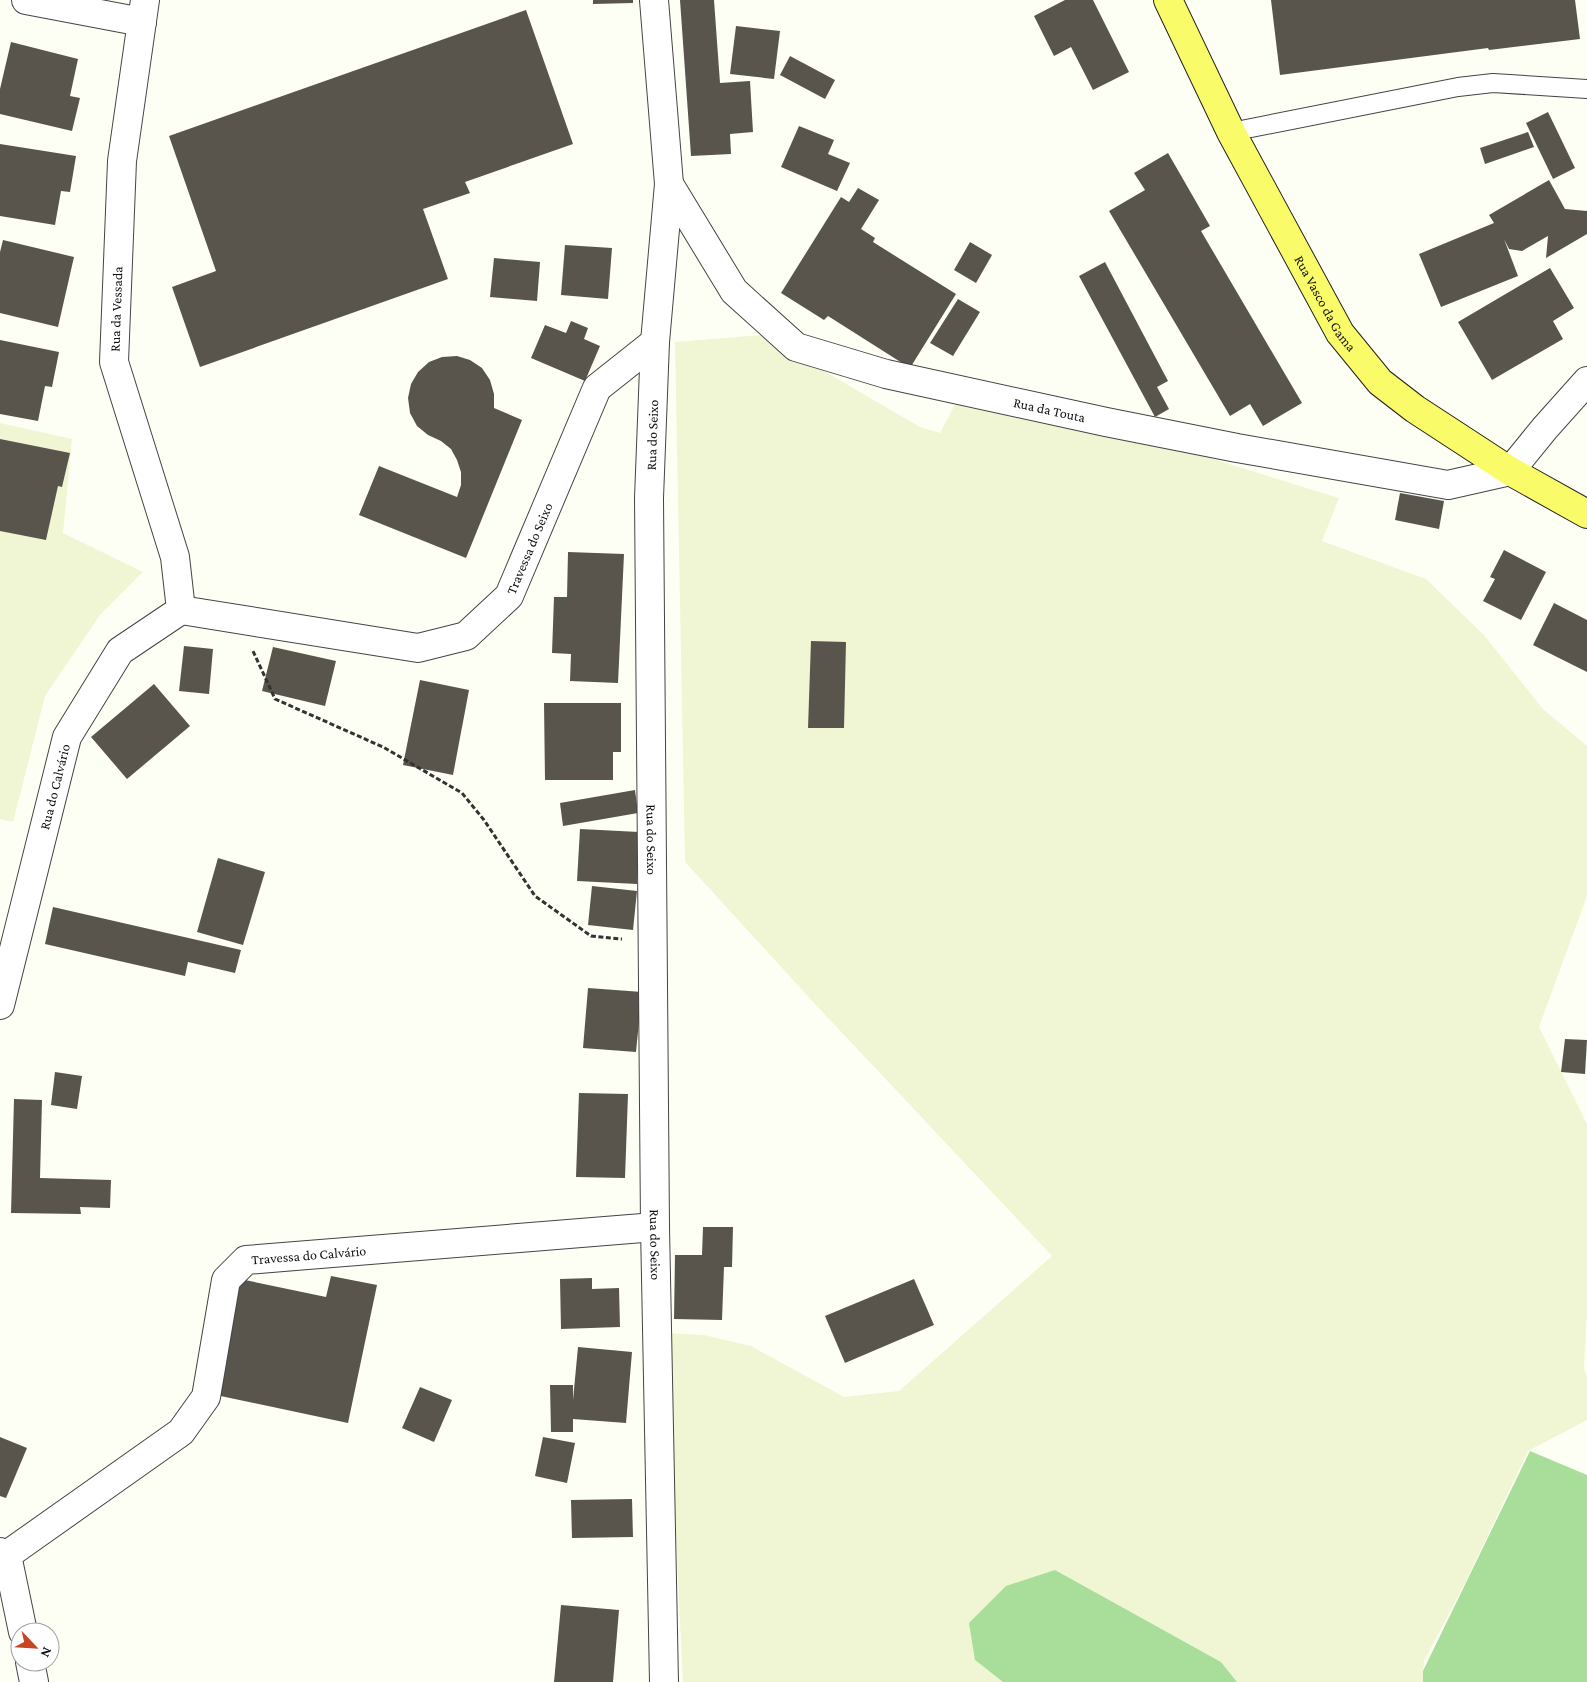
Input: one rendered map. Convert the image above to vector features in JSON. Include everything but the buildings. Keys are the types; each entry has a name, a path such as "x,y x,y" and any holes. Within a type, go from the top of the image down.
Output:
{"main road":[{"name":"Rua Vasco da Gama","path":"1171,1 1231,132 1340,333 1360,359 1380,382 1415,409 1510,471 1587,514"}],"street":[{"path":"26,0 143,11"},
{"name":"Rua do Seixo","path":"654,0 669,184 655,342 649,498 655,1227 664,1682"},
{"name":"Rua da Vessada","path":"143,11 122,162 114,362 175,557 181,610"},
{"name":"Rua da Touta","path":"669,184 734,291 796,347 886,374 1106,422 1237,448 1448,485 1510,471"},
{"name":"Travessa do Seixo","path":"181,610 418,648 466,636 509,596 597,388 655,342"},
{"path":"1510,471 1587,381"},
{"name":"Rua do Calvário","path":"0,1005 67,737 120,651 181,610"},
{"name":"Travessa do Calvário","path":"4,1554 182,1432 206,1397 226,1280 246,1260 655,1227"},
{"path":"4,1554 21,1622"}],"lane":[{"path":"1231,132 1458,87 1492,83 1587,88"}],"path":[{"path":"239,619 275,699 383,747 462,793 484,820 535,896 591,936 653,942"}],"green space":[{"path":"762,335 920,427 940,433 961,393 1070,415 1339,498 1322,541 1426,579 1484,635 1543,709 1587,746 1587,896 1539,1027 1587,1124 1587,1311 1584,1369 1587,1376 1587,1420 1528,1451 1467,1579 1424,1661 1423,1682 1237,1682 1221,1662 1055,1570 975,1660 1003,1682 683,1682 666,1333 704,1335 751,1346 844,1397 899,1391 1052,1256 815,1004 685,862 675,342"},
{"path":"0,423 72,439 63,533 143,572 100,615 45,696 13,822 0,819"},
{"path":"1530,1451 1587,1475 1587,1682 1423,1682 1423,1671"},
{"path":"1055,1570 1221,1662 1237,1682 1003,1682 975,1660 969,1623 1006,1586"}]}
